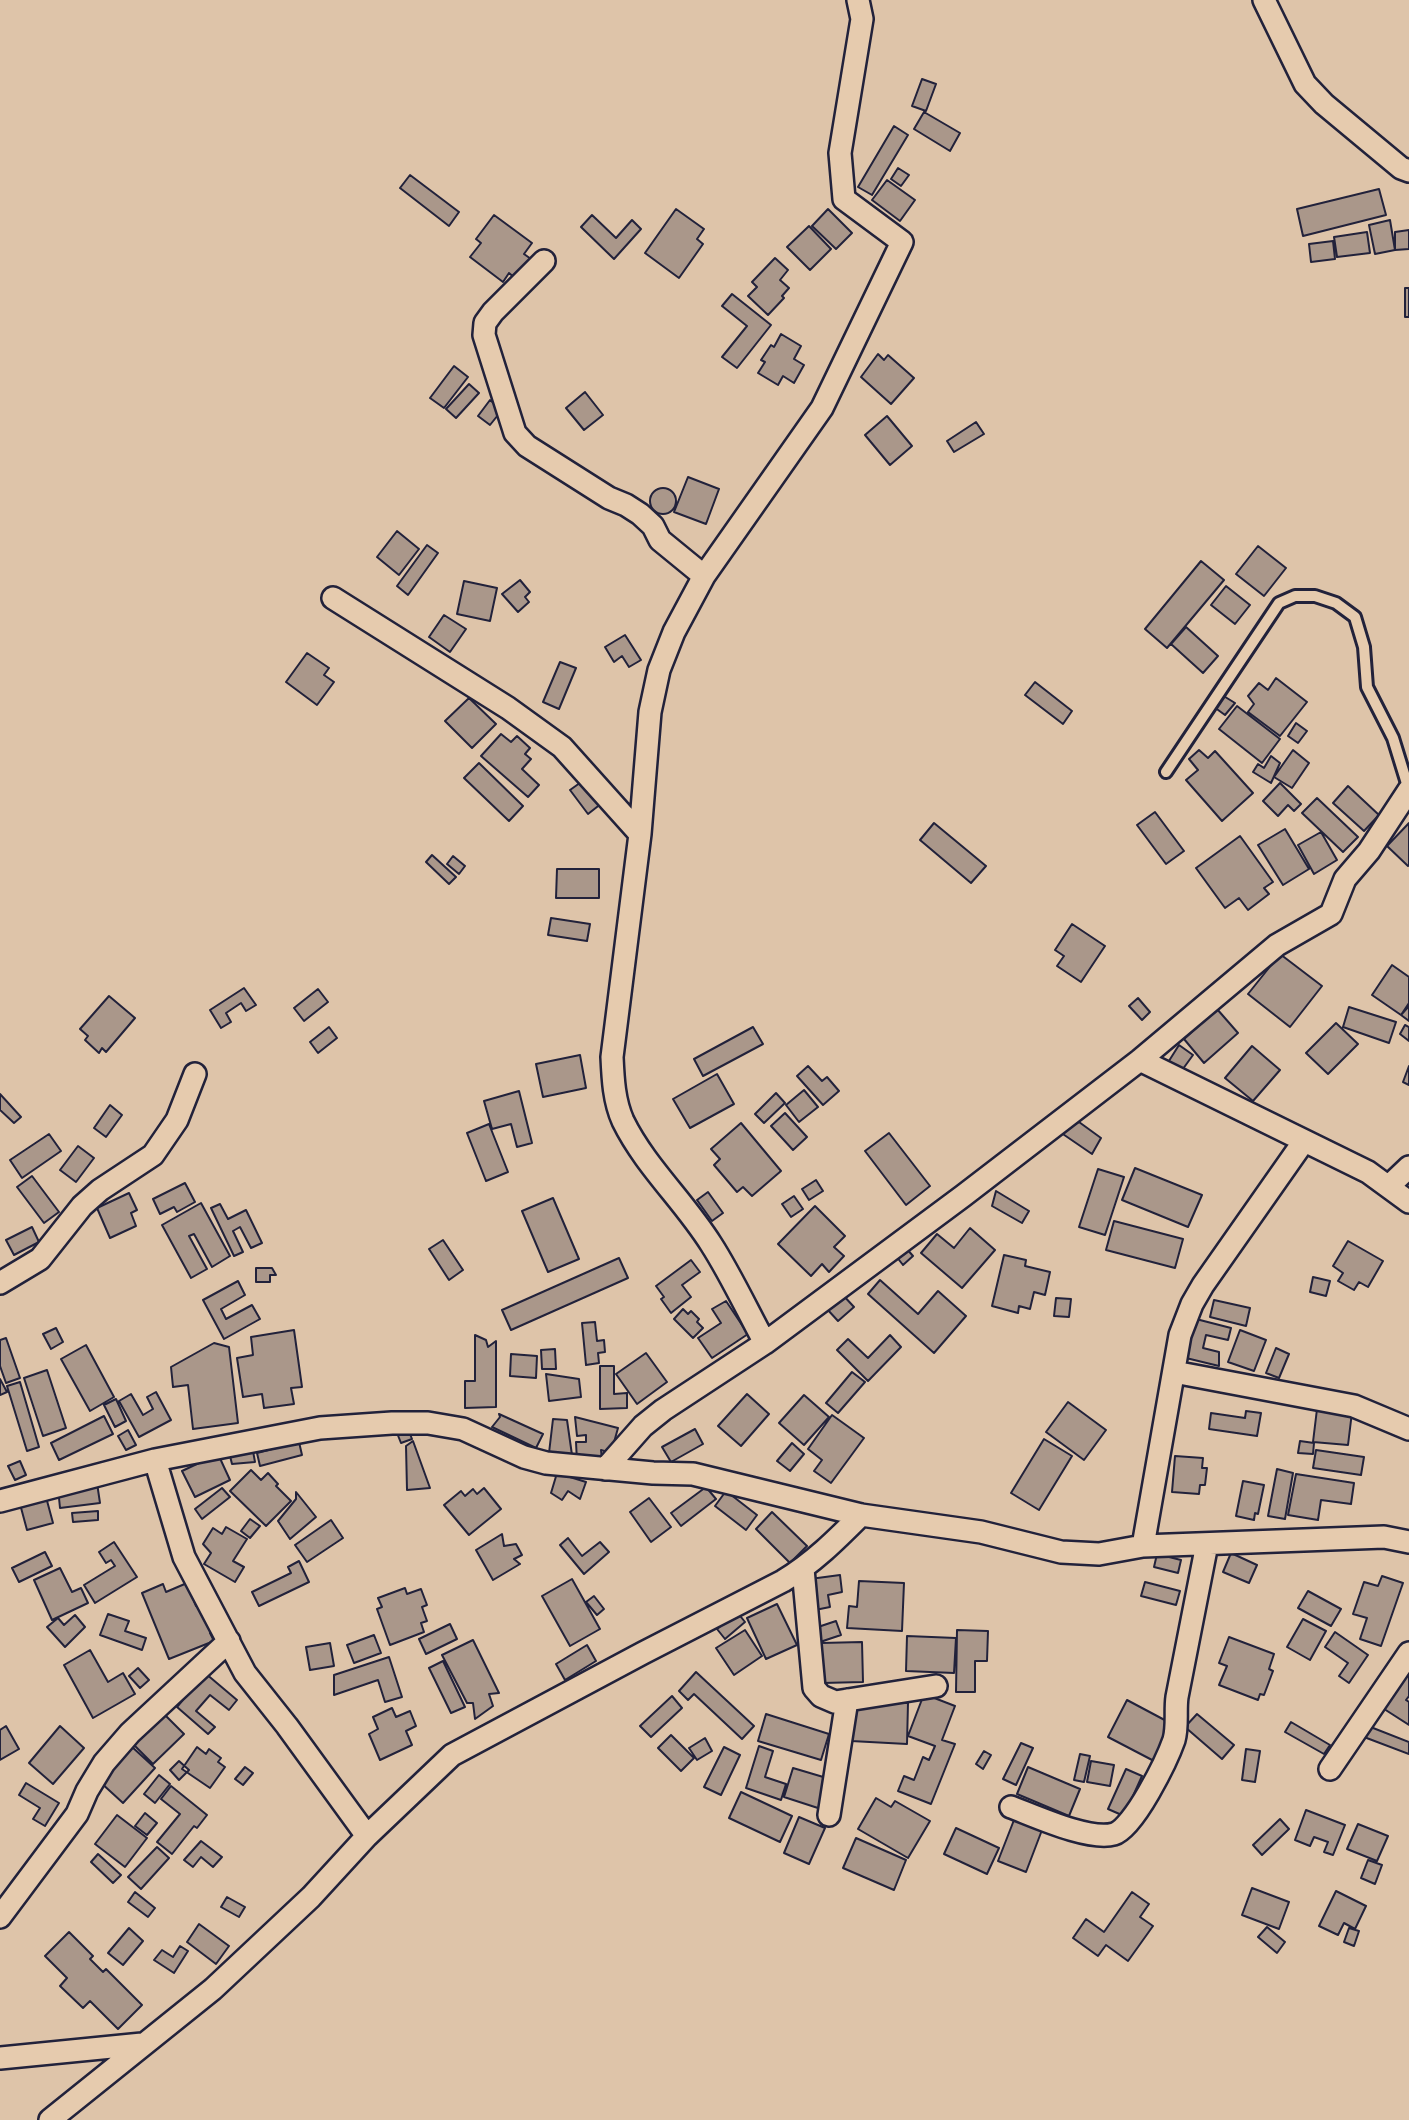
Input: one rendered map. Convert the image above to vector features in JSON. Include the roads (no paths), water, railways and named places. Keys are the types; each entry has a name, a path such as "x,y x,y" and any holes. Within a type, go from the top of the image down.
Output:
{"street":[{"path":"765,1343 712,1245 688,1210 659,1176 622,1119 613,1086 612,1057 639,834 650,712 659,670 674,632 704,576 821,408 902,242 844,199 840,153 862,19 858,0"},
{"path":"1264,0 1304,84 1401,168 1409,171"},
{"path":"544,261 485,323 484,335 515,433 527,446 609,498 640,514 653,526 660,540 704,576"},
{"path":"333,598 508,708 562,747 639,834"},
{"path":"605,1469 643,1426 663,1410 765,1343 1140,1060 1277,944 1331,914 1345,879 1369,850 1409,790"},
{"path":"1140,1060 1368,1172 1409,1202"},
{"path":"0,1283 40,1259 82,1206 100,1190 153,1155 177,1120 195,1074"},
{"path":"1143,1546 1180,1335 1192,1304 1304,1141"},
{"path":"1389,1186 1409,1167"},
{"path":"1174,1372 1354,1405 1409,1429"},
{"path":"0,1501 155,1460 320,1428 428,1423 463,1429 524,1457 546,1463 693,1474 861,1515 981,1532 1061,1552 1099,1554 1143,1546 1384,1536 1409,1542"},
{"path":"155,1460 184,1557 245,1673 367,1836"},
{"path":"50,2120 243,1962 311,1897 367,1836 452,1755 803,1569 861,1515"},
{"path":"1011,1807 1061,1827 1101,1834 1116,1833 1131,1821 1141,1807 1174,1739 1175,1710 1207,1544"},
{"path":"803,1569 814,1688 821,1696 835,1702 936,1686"},
{"path":"0,1917 77,1814 104,1763 130,1733 229,1641"},
{"path":"1330,1769 1409,1653"},
{"path":"830,1815 847,1700"},
{"path":"0,2058 142,2044"}],"lane":[{"path":"1166,772 1279,603 1295,596 1315,596 1336,603 1355,617 1364,647 1367,687 1393,738 1409,790"}]}
